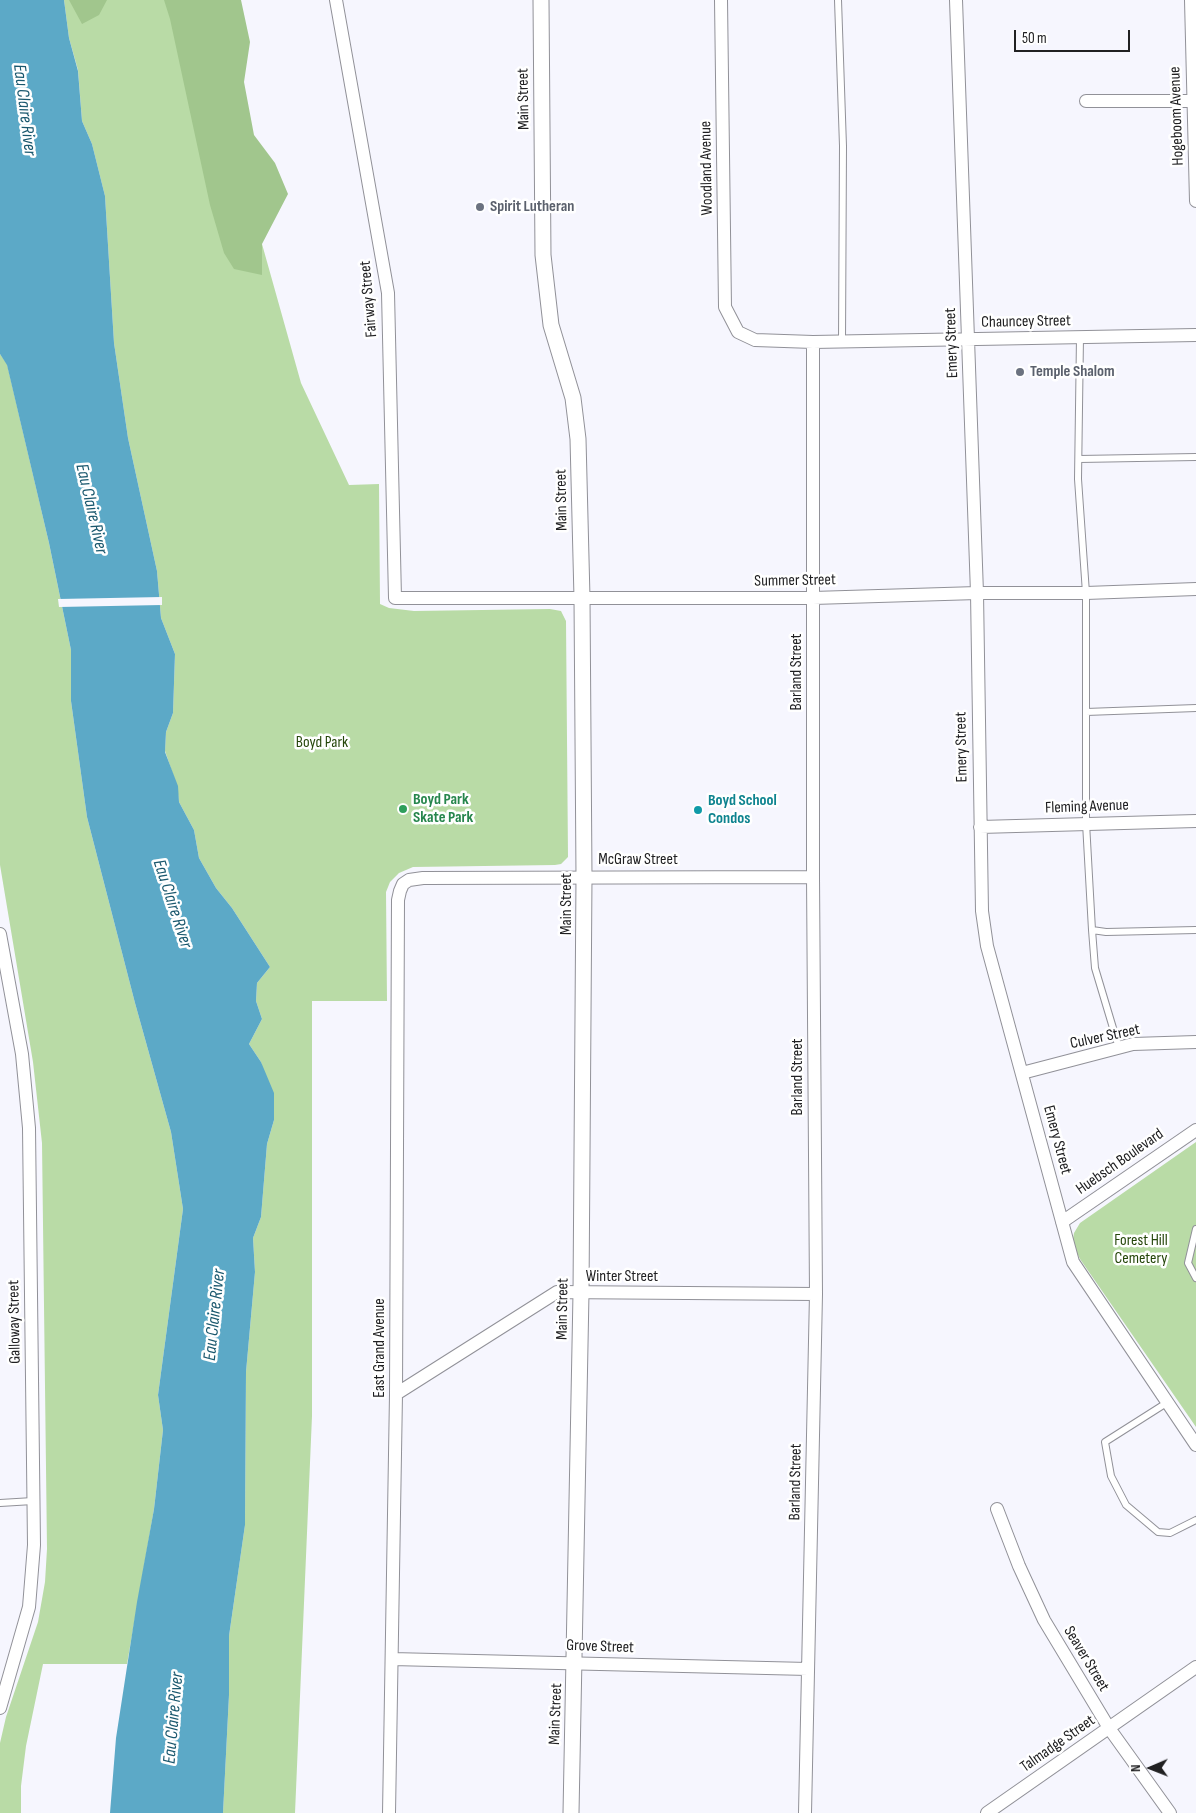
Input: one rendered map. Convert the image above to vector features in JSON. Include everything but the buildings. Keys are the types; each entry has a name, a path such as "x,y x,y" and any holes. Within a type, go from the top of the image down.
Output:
{"street":[{"name":"Fairway Street","path":"336,0 388,293 395,598"},
{"name":"Main Street","path":"540,0 544,255 551,325 574,398 578,440 582,598 584,877 581,1292 571,1813"},
{"name":"Woodland Avenue","path":"720,0 725,307 738,332"},
{"name":"Emery Street","path":"956,0 977,593 982,911 987,946 1073,1262 1196,1444"},
{"name":"Hogeboom Avenue","path":"1190,0 1196,201"},
{"path":"1086,101 1194,101"},
{"name":"Chauncey Street","path":"738,332 755,340 813,342 1196,335"},
{"name":"Barland Street","path":"805,1813 816,1294 813,877 813,342"},
{"name":"Summer Street","path":"395,598 813,598 1196,589"},
{"name":"Fleming Avenue","path":"980,827 1196,821"},
{"name":"McGraw Street","path":"403,884 408,880 417,878 813,877"},
{"name":"East Grand Avenue","path":"389,1813 396,1394 398,900 403,884"},
{"name":"Galloway Street","path":"0,934 22,1054 29,1128 34,1545 29,1607 0,1708"},
{"name":"Culver Street","path":"1022,1073 1133,1044 1196,1042"},
{"name":"Huebsch Boulevard","path":"1062,1222 1196,1130"},
{"name":"Winter Street","path":"396,1394 558,1292 816,1294"},
{"name":"Seaver Street","path":"997,1509 1018,1566 1044,1620 1109,1728 1170,1813"},
{"name":"Grove Street","path":"392,1659 808,1669"},
{"name":"Talmadge Street","path":"987,1813 1196,1667"}],"lane":[{"path":"838,0 843,146 842,341"},
{"path":"1080,337 1079,459 1086,593 1086,823 1095,968 1119,1048"},
{"path":"1079,459 1196,457"},
{"path":"1086,712 1196,708"},
{"path":"1092,930 1106,932 1196,930"},
{"path":"1196,1229 1188,1263 1196,1278"},
{"path":"1168,1402 1105,1442 1111,1476 1126,1505 1158,1532 1170,1534 1196,1520"},
{"path":"0,1503 33,1501"}],"green space":[{"name":"Boyd Park","path":"64,0 189,0 262,244 301,383 349,485 379,484 380,604 389,608 414,611 550,609 561,611 566,621 568,857 561,864 555,865 413,867 399,873 390,882 386,892 387,1001 312,1001 312,1416 295,1813 223,1813 229,1695 229,1636 245,1525 246,1372 255,1272 253,1238 261,1217 267,1144 274,1120 261,1062 249,1044 262,1019 256,1001 257,983 270,967 232,908 216,888 199,858 194,830 179,802 177,786 165,751 166,732 173,713 175,654 161,618 157,571 128,438 114,343 105,196 92,144 82,121 78,70 69,38"},
{"path":"69,0 107,0 99,15 82,24"},
{"path":"164,0 241,0 250,42 244,82 254,135 275,163 288,194 262,244 262,275 234,269 224,253 210,205 170,19"},
{"path":"0,354 7,364 49,543 71,650 71,701 87,817 135,1003 171,1132 183,1209 158,1395 163,1430 154,1509 127,1664 43,1664 26,1746 21,1786 21,1813 0,1813 0,1743 6,1717 38,1622 45,1582 47,1549 42,1143 33,1062 0,865"},
{"name":"Forest Hill Cemetery","path":"1196,1142 1196,1427 1080,1259 1073,1239 1080,1223"}],"water":[{"name":"Eau Claire River","path":"0,0 64,0 69,38 78,71 82,121 92,144 105,196 114,343 128,438 157,571 161,618 175,654 173,713 166,732 165,752 178,786 179,802 194,830 199,858 216,888 232,908 270,967 257,983 256,1001 262,1019 249,1044 261,1062 274,1093 274,1120 267,1144 261,1217 253,1238 255,1272 246,1372 245,1525 229,1636 229,1695 223,1813 110,1813 116,1738 137,1602 154,1509 163,1430 158,1395 183,1209 171,1132 135,1003 87,817 71,701 71,650 49,543 7,365 0,354"}],"pier":[{"path":"162,597 162,605 59,607 58,599"}],"place":[{"name":"Spirit Lutheran","path":"480,207"},
{"name":"Temple Shalom","path":"1020,372"},
{"name":"Boyd Park Skate Park","path":"403,809"},
{"name":"Boyd School Condos","path":"698,810"}]}
